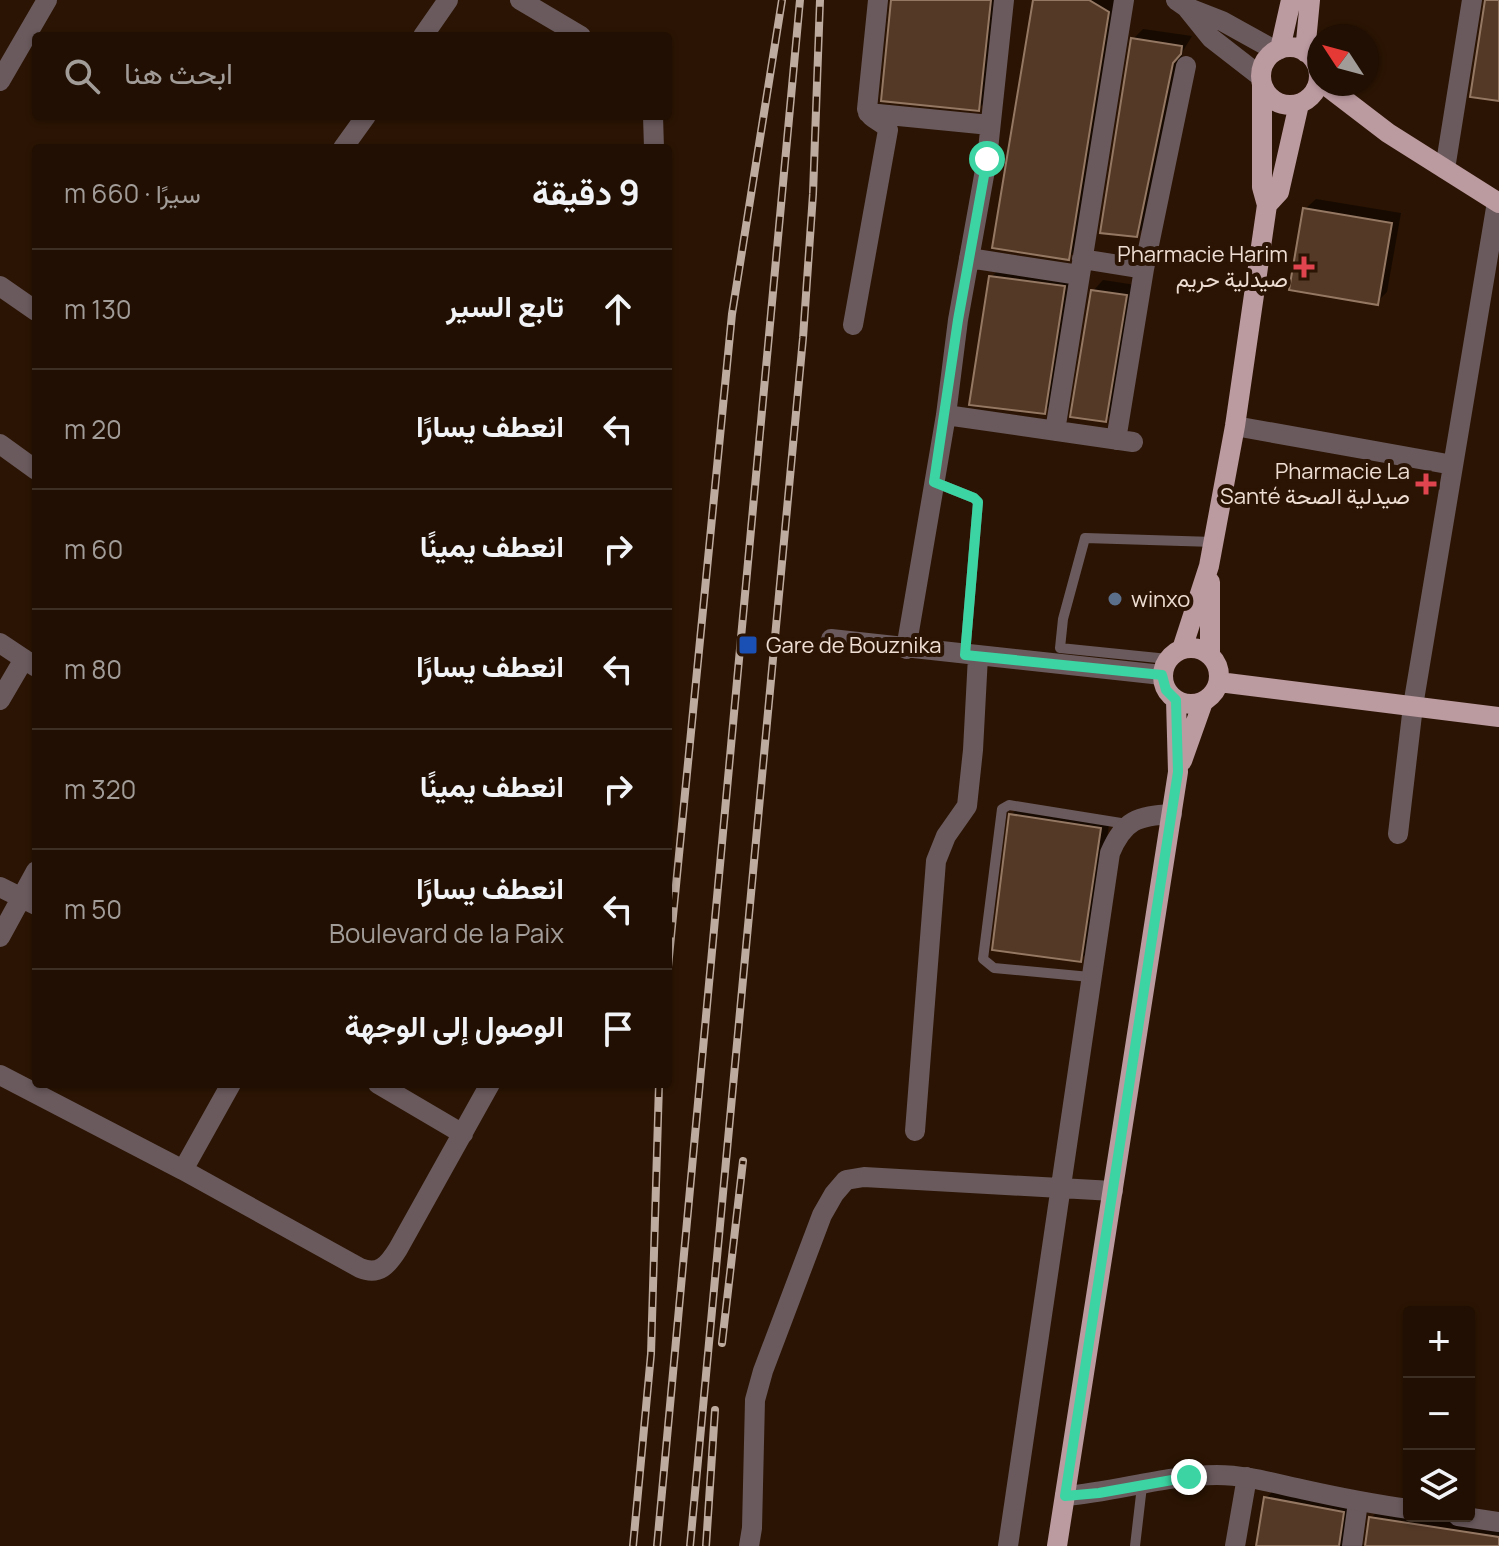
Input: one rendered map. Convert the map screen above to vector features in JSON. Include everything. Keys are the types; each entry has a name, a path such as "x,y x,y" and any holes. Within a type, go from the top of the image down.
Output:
{"main road":[{"path":"1278,50 1291,0"},
{"path":"1203,702 1185,704 1166,690 1171,661 1209,566 1235,426 1267,205 1262,187 1261,80 1268,57 1278,50 1297,48 1305,52 1310,0"},
{"path":"1261,80 1267,95 1276,103 1287,106 1299,104 1309,96"},
{"path":"1340,96 1388,133 1498,203"},
{"path":"1267,205 1279,192 1299,104"},
{"path":"1178,772 1203,702 1216,690 1219,682 1219,672 1210,654 1209,566"},
{"path":"1171,661 1192,647 1210,654"},
{"path":"1219,682 1499,717"},
{"path":"1057,1546 1178,772 1176,700"}],"street":[{"path":"0,81 47,0"},
{"path":"426,32 448,0"},
{"path":"520,0 574,32"},
{"path":"853,325 888,130 868,113 878,0"},
{"path":"906,649 946,415 990,125 1004,0"},
{"path":"1055,431 1124,0"},
{"path":"1445,169 1472,0"},
{"path":"1181,4 1278,50"},
{"path":"1181,4 1211,38 1261,80"},
{"path":"946,415 1124,441 1144,269 1186,66"},
{"path":"868,113 990,125"},
{"path":"346,144 363,120"},
{"path":"653,120 654,144"},
{"path":"1398,834 1413,706 1498,203"},
{"path":"969,258 1144,269"},
{"path":"0,286 32,308"},
{"path":"1235,426 1453,465"},
{"path":"0,444 32,467"},
{"path":"831,639 972,656 1171,661"},
{"path":"0,643 30,663 0,700"},
{"path":"915,1131 936,861 946,836 967,806 973,761 972,656"},
{"path":"1008,1546 1110,853 1127,824 1152,815 1172,814"},
{"path":"0,887 28,902 0,937"},
{"path":"0,1075 183,1170 360,1268 374,1271 390,1261 488,1088"},
{"path":"183,1170 229,1088"},
{"path":"385,1088 463,1134"},
{"path":"749,1546 755,1400 772,1344 822,1215 840,1185 850,1178 864,1177 1113,1191"},
{"path":"1065,1496 1203,1476 1247,1477 1358,1502 1403,1508"},
{"path":"1235,1546 1247,1477"},
{"path":"1352,1546 1358,1502"},
{"path":"1475,1518 1499,1522"}],"lane":[{"path":"934,482 978,502 972,656"},
{"path":"1171,661 1060,648 1063,619 1085,538 1214,542"},
{"path":"1090,977 994,968 983,959 1002,809 1009,805 1127,824"},
{"path":"1135,1546 1142,1486"}],"building":[{"path":"891,0 991,0 979,111 881,101"},
{"path":"1033,0 1089,0 1109,12 1069,260 992,248"},
{"path":"1485,0 1499,0 1499,101 1470,97"},
{"path":"1131,38 1182,46 1181,54 1173,63 1137,237 1100,233"},
{"path":"1303,208 1392,223 1378,305 1289,290"},
{"path":"989,276 1065,286 1045,414 969,405"},
{"path":"1091,290 1127,295 1106,422 1070,417"},
{"path":"1009,814 1101,828 1081,962 992,950"},
{"path":"1264,1497 1344,1512 1339,1546 1256,1546"},
{"path":"1369,1517 1499,1537 1499,1546 1365,1546"}],"railway":[{"path":"672,926 732,314 782,0"},
{"path":"657,1546 800,0"},
{"path":"690,1546 803,338 813,194 820,0"},
{"path":"633,1546 651,1354 659,1088"},
{"path":"722,1343 743,1161"},
{"path":"706,1546 715,1410"}],"place":[{"name":"Pharmacie Harim صيدلية حريم","path":"1304,267"},
{"name":"Pharmacie La Santé صيدلية الصحة","path":"1426,484"},
{"name":"winxo","path":"1115,599"},
{"name":"Gare de Bouznika","path":"748,645"}],"route":[{"path":"987,159 958,320 934,482 978,502 965,655 1162,675 1166,690 1176,700 1178,772 1065,1496 1189,1477"}]}
